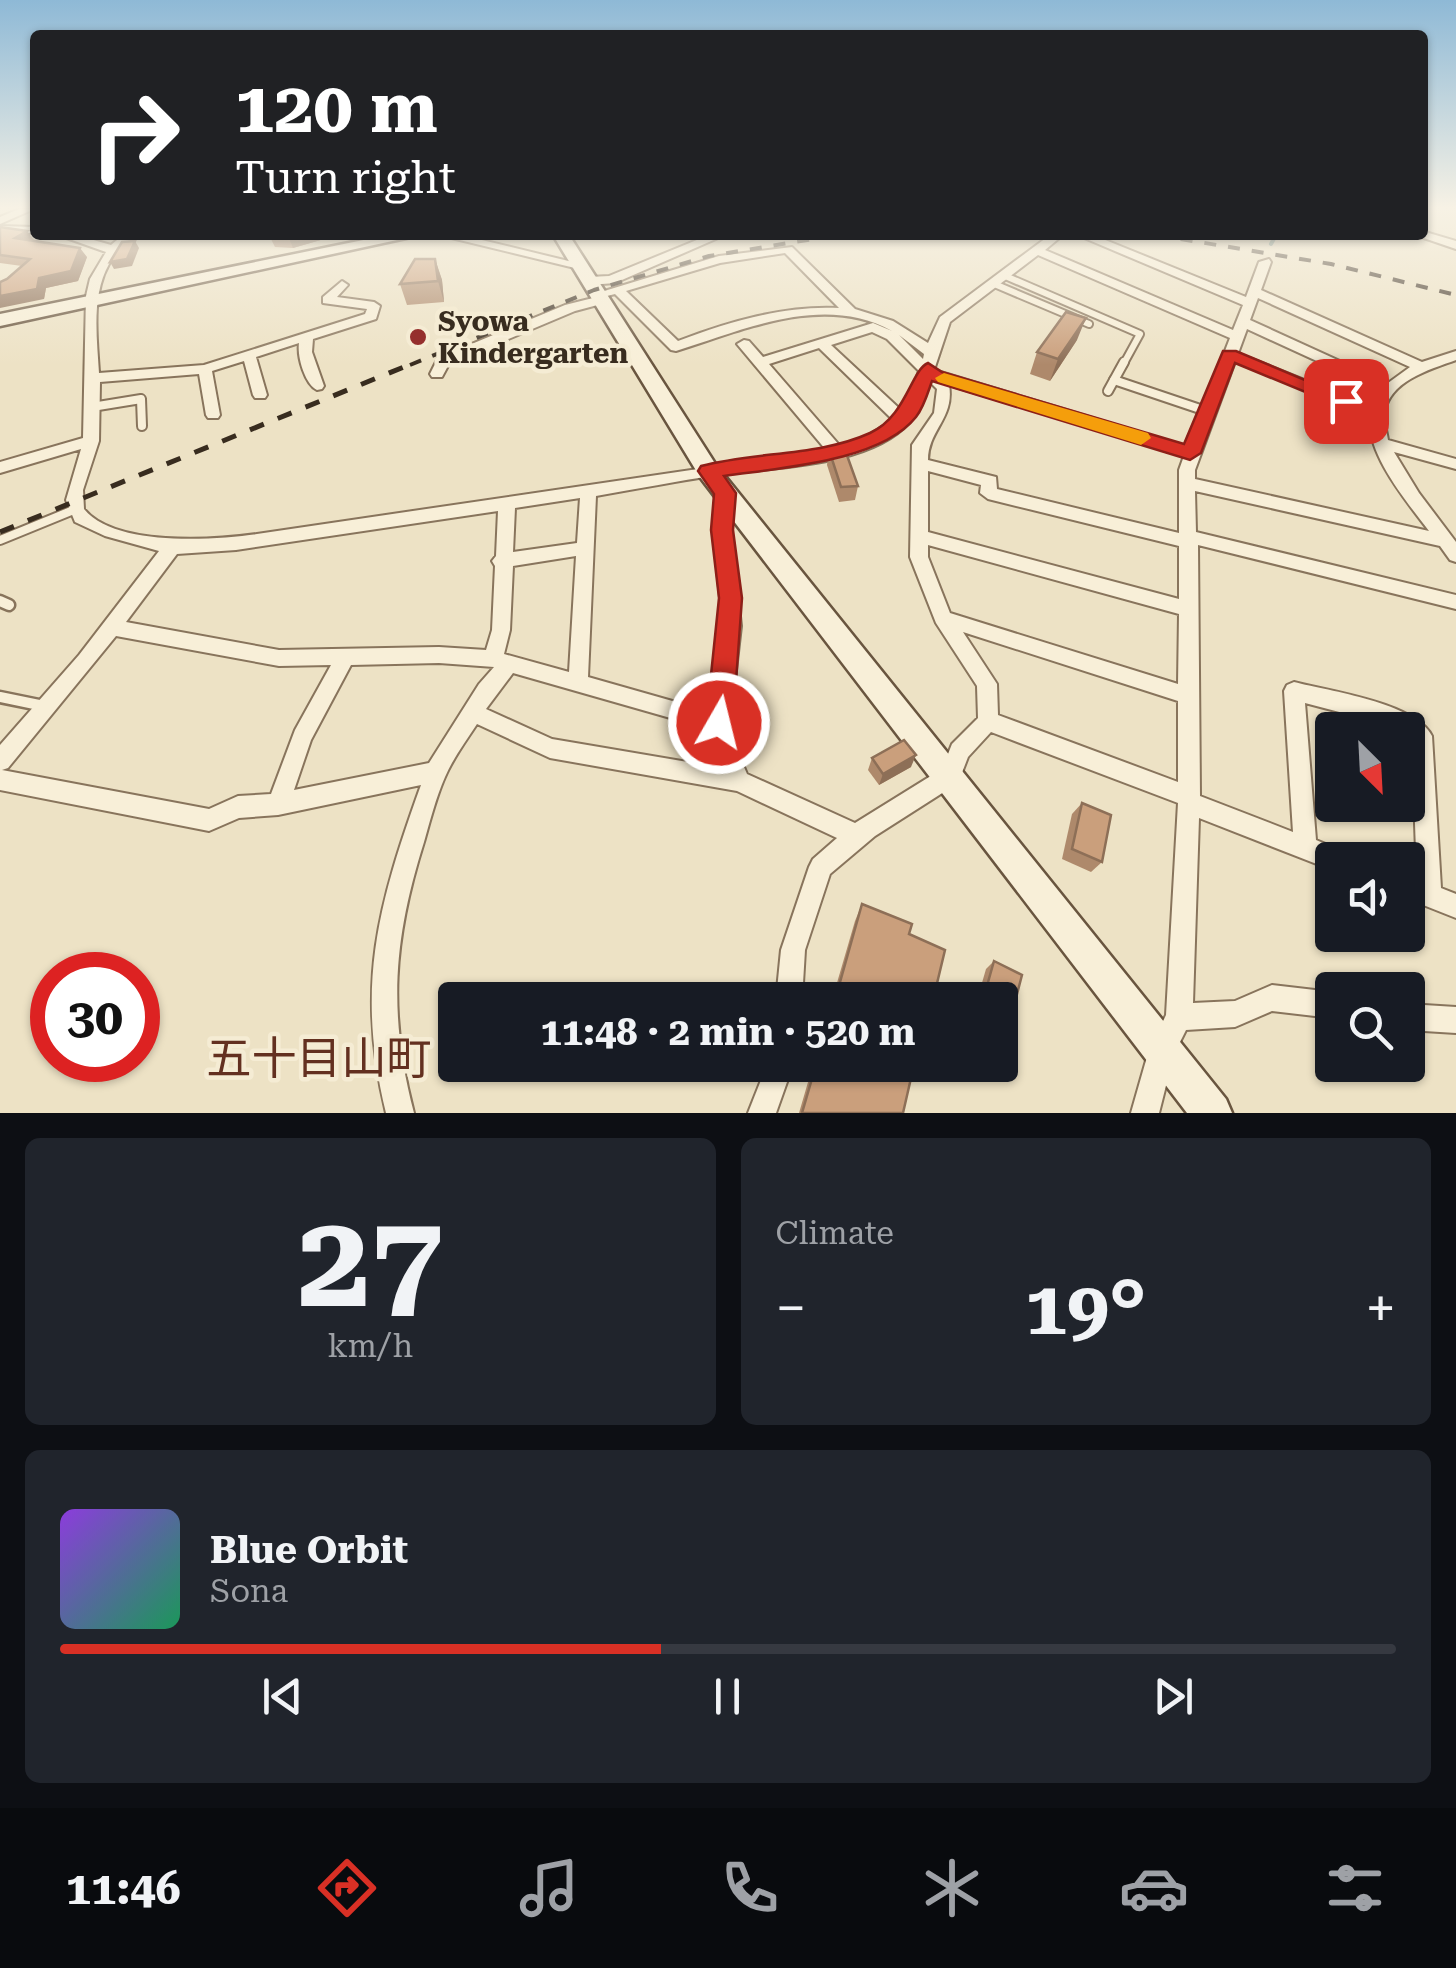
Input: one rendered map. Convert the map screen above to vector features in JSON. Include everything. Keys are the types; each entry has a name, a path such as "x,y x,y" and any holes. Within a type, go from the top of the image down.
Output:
{"street":[{"path":"105,261 90,299 91,441 75,486 76,508 80,517 95,526 172,547 588,494 717,482 880,437 903,421 932,366 945,320 1021,261"},
{"path":"90,299 268,261"},
{"path":"0,317 281,261"},
{"path":"523,261 597,286 676,347 750,321 850,313 887,323 932,366 944,388 945,400 920,445 918,536 924,575 943,618 987,684 988,721 959,752 950,776 858,836 821,867 793,950 790,982"},
{"path":"579,261 717,482 950,776 1171,1033 1212,1113"},
{"path":"437,374 443,361 570,308 597,286 657,261"},
{"path":"597,286 715,261"},
{"path":"800,261 850,313"},
{"path":"1063,261 1390,389"},
{"path":"1153,261 1421,367"},
{"path":"1145,1113 1171,1033 1189,800 1190,453 1265,262"},
{"path":"92,378 205,368 371,316 374,306 327,300 342,285"},
{"path":"762,362 873,328 892,336 932,366 1190,453"},
{"path":"308,336 305,352 316,386"},
{"path":"821,343 903,421"},
{"path":"744,344 836,450"},
{"path":"249,355 260,395"},
{"path":"1451,548 1413,500 1380,443 1374,413 1378,399 1421,367 1456,355"},
{"path":"205,368 213,415"},
{"path":"0,468 91,441"},
{"path":"1380,443 1456,464"},
{"path":"920,464 990,482 988,493 1456,602"},
{"path":"717,482 732,626 719,723 739,781"},
{"path":"1187,483 1451,548"},
{"path":"578,685 588,494"},
{"path":"400,1113 385,1068 381,1017 388,920 436,772 502,661 501,561 507,505"},
{"path":"918,536 1190,610"},
{"path":"0,761 172,547"},
{"path":"501,561 587,548"},
{"path":"943,618 1189,696"},
{"path":"111,627 268,657 438,654 502,661 719,723"},
{"path":"278,804 302,737 345,658"},
{"path":"1305,848 1294,690 1402,720 1422,736 1420,842"},
{"path":"472,712 550,748 739,781 858,836"},
{"path":"988,721 1315,852"},
{"path":"0,780 209,820 238,806 278,804 436,772"},
{"path":"1425,894 1456,906"},
{"path":"1171,1033 1235,1014 1272,998 1315,1003"},
{"path":"1425,1017 1456,1020"},
{"path":"762,1113 774,1082"}],"lane":[{"path":"998,279 1089,324"},
{"path":"998,279 1140,334 1108,391"},
{"path":"1230,355 1346,401"},
{"path":"1114,380 1209,412"},
{"path":"92,407 141,399 142,426"},
{"path":"0,540 76,508"},
{"path":"0,697 44,706"}],"building":[{"path":"28,261 75,261 71,271 39,278 37,289 0,296 0,282"},
{"path":"414,261 435,261 438,281 400,284"},
{"path":"1066,312 1086,318 1058,359 1037,352"},
{"path":"844,447 858,486 841,487 829,450"},
{"path":"904,740 916,755 883,774 872,758"},
{"path":"1082,803 1111,815 1102,862 1072,849"},
{"path":"862,904 912,924 909,934 945,950 937,982 840,982"},
{"path":"994,961 1022,975 1018,990 1018,982 988,982"},
{"path":"811,1082 910,1082 903,1113 802,1113"}],"railway":[{"path":"410,365 594,290 692,261"},
{"path":"1313,261 1456,295"},
{"path":"0,532 416,362"}],"slow traffic":[{"path":"944,378 1141,438"}],"place":[{"name":"Syowa Kindergarten","path":"418,337"}],"district":[{"name":"五十目山町","path":"319,1058"}],"route":[{"path":"719,723 732,626 722,530 725,493 708,471 814,456 880,437 909,413 928,369 936,376 1190,453 1230,355 1346,401"}]}
